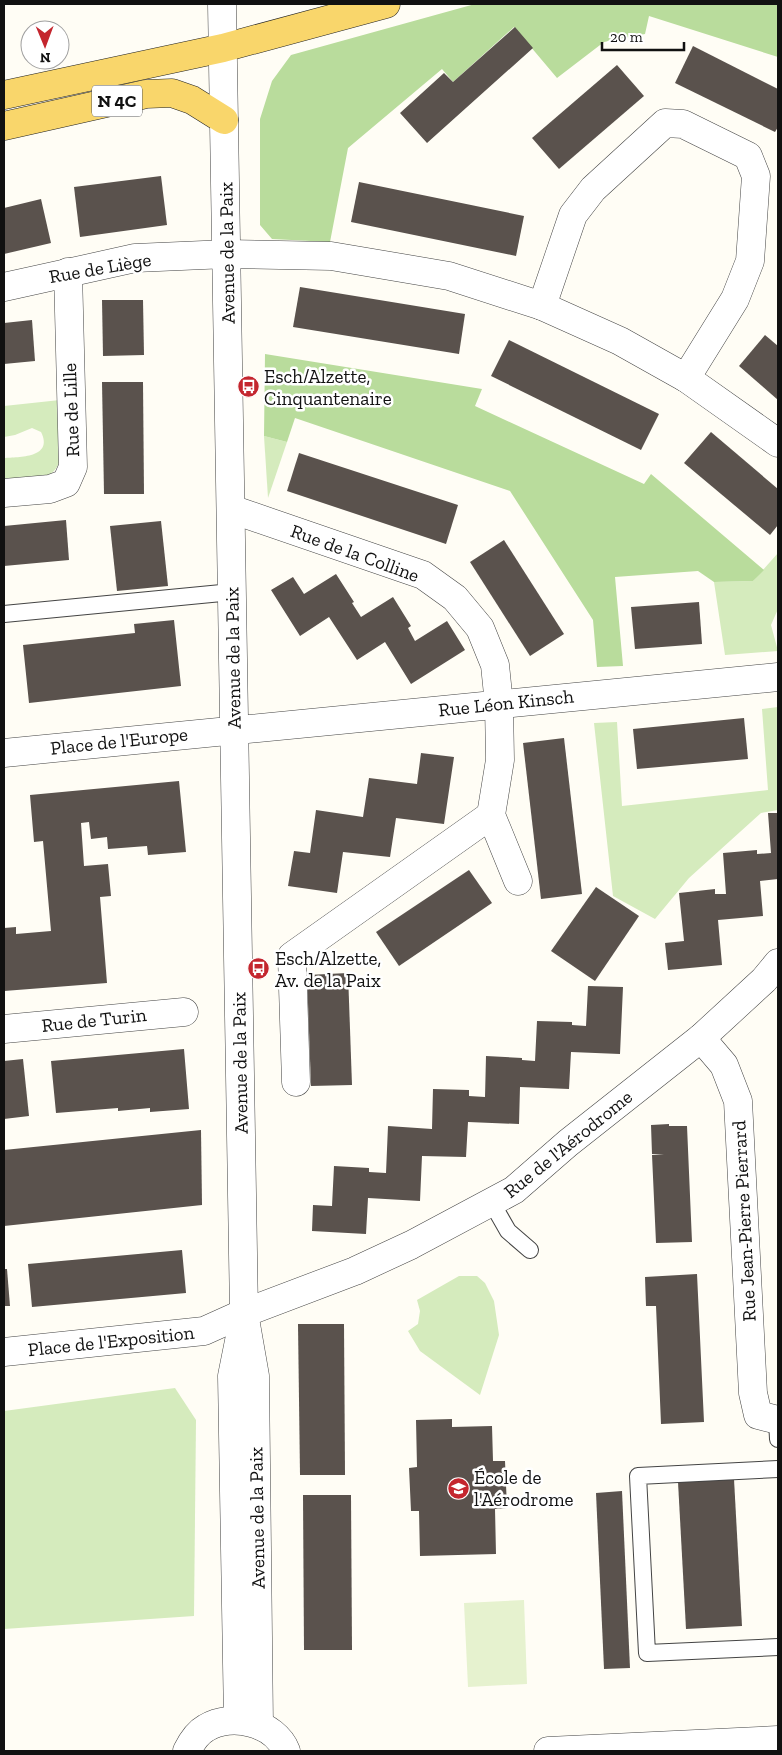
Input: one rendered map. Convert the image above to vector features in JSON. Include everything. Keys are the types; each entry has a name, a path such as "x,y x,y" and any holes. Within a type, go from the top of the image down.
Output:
{"main road":[{"name":"N 4C","path":"4,95 223,48 386,4"},
{"name":"N 4C","path":"4,126 146,94 172,93 192,100 224,120"}],"street":[{"name":"Avenue de la Paix","path":"222,4 244,1313 255,1376 248,1723"},
{"path":"542,306 573,215 593,189 665,123 683,124 748,156 756,176 750,260 736,299 686,378"},
{"name":"Rue de Liège","path":"4,287 135,258 227,254 331,256 448,276 542,306 620,341 686,378 778,443"},
{"name":"Rue de Lille","path":"4,493 50,489 66,483 73,467 68,272"},
{"name":"Rue de la Colline","path":"231,509 423,575 455,598 480,628 495,665 500,760 491,816"},
{"name":"Rue Léon Kinsch","path":"235,730 778,676"},
{"name":"Place de l'Europe","path":"4,753 235,730"},
{"path":"296,1082 292,956 491,816 518,881"},
{"name":"Rue de l'Aérodrome","path":"244,1313 355,1271 411,1245 514,1190 568,1143 701,1038 764,980 778,963"},
{"name":"Rue de Turin","path":"4,1029 184,1012"},
{"name":"Rue Jean-Pierre Pierrard","path":"701,1038 724,1065 738,1101 753,1394 773,1423"},
{"name":"Place de l'Exposition","path":"4,1352 204,1331 244,1313"},
{"path":"186,1751 193,1740 206,1728 221,1722 248,1723 274,1734 286,1751"},
{"path":"548,1751 778,1740"}],"lane":[{"path":"4,614 232,592"},
{"path":"492,1203 508,1231 530,1250"},
{"path":"778,1469 638,1476 647,1653 778,1647"}],"green space":[{"path":"475,4 778,4 778,57 649,16 645,34 604,42 557,78 514,27 453,82 442,69 348,148 330,242 272,239 260,225 260,119 272,81 291,55"},
{"path":"265,354 482,389 475,406 644,484 651,474 764,570 753,581 714,582 698,571 615,577 623,666 597,667 593,620 510,491 295,418 287,442 264,436"},
{"path":"60,400 61,457 58,466 46,477 31,481 4,483 4,458 33,454 43,447 44,441 41,432 32,428 4,437 4,406"},
{"path":"264,436 287,442 268,498"},
{"path":"778,553 778,609 771,625 778,651 725,655 714,582 753,581"},
{"path":"778,707 778,810 761,813 689,878 655,919 613,896 594,723 617,722 622,806 768,790 762,709"},
{"path":"459,1276 477,1276 485,1283 494,1301 499,1335 480,1395 420,1351 408,1331 418,1324 420,1311 417,1300"},
{"path":"175,1388 196,1420 194,1616 4,1629 4,1411"},
{"path":"524,1600 527,1684 468,1687 464,1603"}],"building":[{"path":"515,27 533,48 427,143 400,113 444,73 453,82"},
{"path":"693,46 778,89 778,127 775,132 675,83"},
{"path":"617,65 644,96 559,169 532,138"},
{"path":"161,176 167,225 80,237 74,187"},
{"path":"359,182 524,216 516,256 351,222"},
{"path":"41,199 51,243 4,254 4,208"},
{"path":"300,287 465,314 459,354 293,327"},
{"path":"102,300 143,300 144,355 103,356"},
{"path":"32,320 35,361 4,364 4,323"},
{"path":"765,335 778,346 778,400 739,366"},
{"path":"509,340 659,414 641,450 491,376"},
{"path":"102,382 143,382 144,494 104,494"},
{"path":"711,432 778,489 778,525 770,535 684,463"},
{"path":"299,453 458,505 446,544 287,491"},
{"path":"66,520 69,560 4,566 4,526"},
{"path":"161,521 168,586 117,591 110,526"},
{"path":"504,540 564,634 530,656 470,562"},
{"path":"336,574 361,617 393,597 411,626 408,628 415,641 447,621 465,650 411,684 385,642 357,660 329,617 300,636 271,590 293,577 304,594"},
{"path":"699,602 702,644 635,649 631,607"},
{"path":"174,620 181,686 29,703 23,645 135,633 134,624"},
{"path":"744,718 748,759 637,769 633,729"},
{"path":"564,738 582,894 541,899 523,743"},
{"path":"421,753 454,757 444,824 396,818 390,857 343,852 337,893 288,886 294,851 310,853 316,810 363,817 369,778 417,784"},
{"path":"179,781 186,852 148,855 147,846 108,849 107,837 91,839 89,822 81,823 84,866 108,864 111,896 100,897 107,983 4,991 4,928 16,927 16,934 51,931 43,841 34,842 30,795"},
{"path":"768,813 778,813 778,879 760,881 763,916 718,920 722,965 668,970 665,943 684,941 679,893 715,889 715,894 726,894 723,853 757,850 757,854 771,853"},
{"path":"469,870 492,903 399,966 376,932"},
{"path":"596,887 639,916 595,981 551,951"},
{"path":"348,973 352,1085 311,1086 307,975"},
{"path":"588,986 623,987 620,1054 571,1052 569,1089 520,1087 519,1124 468,1122 466,1157 422,1156 420,1201 368,1198 366,1234 312,1231 313,1205 332,1206 334,1166 369,1168 369,1172 386,1173 388,1126 432,1129 433,1089 469,1090 469,1096 485,1097 486,1056 522,1058 522,1060 535,1061 537,1021 572,1022 572,1025 586,1026"},
{"path":"184,1049 189,1109 150,1112 150,1108 118,1111 118,1108 56,1113 51,1061"},
{"path":"23,1059 29,1116 4,1119 4,1061"},
{"path":"669,1124 669,1126 687,1126 692,1242 656,1243 652,1155 664,1154 652,1154 651,1125"},
{"path":"201,1130 202,1205 4,1226 4,1150"},
{"path":"182,1250 186,1293 32,1307 28,1264"},
{"path":"4,1269 7,1269 10,1306 4,1306"},
{"path":"697,1274 704,1422 661,1424 656,1306 646,1306 645,1277"},
{"path":"298,1324 344,1324 345,1475 300,1475"},
{"name":"École de l'Aérodrome","path":"452,1419 452,1427 492,1426 493,1461 505,1461 507,1508 495,1509 496,1554 420,1556 419,1511 411,1511 409,1468 417,1467 416,1420"},
{"path":"734,1479 742,1626 686,1629 678,1482"},
{"path":"622,1491 630,1668 604,1669 596,1493"},
{"path":"303,1495 351,1495 352,1650 304,1650"}],"place":[{"name":"Esch/Alzette, Cinquantenaire","path":"248,387"},
{"name":"Esch/Alzette, Av. de la Paix","path":"259,969"},
{"name":"École de l'Aérodrome","path":"458,1488"}]}
